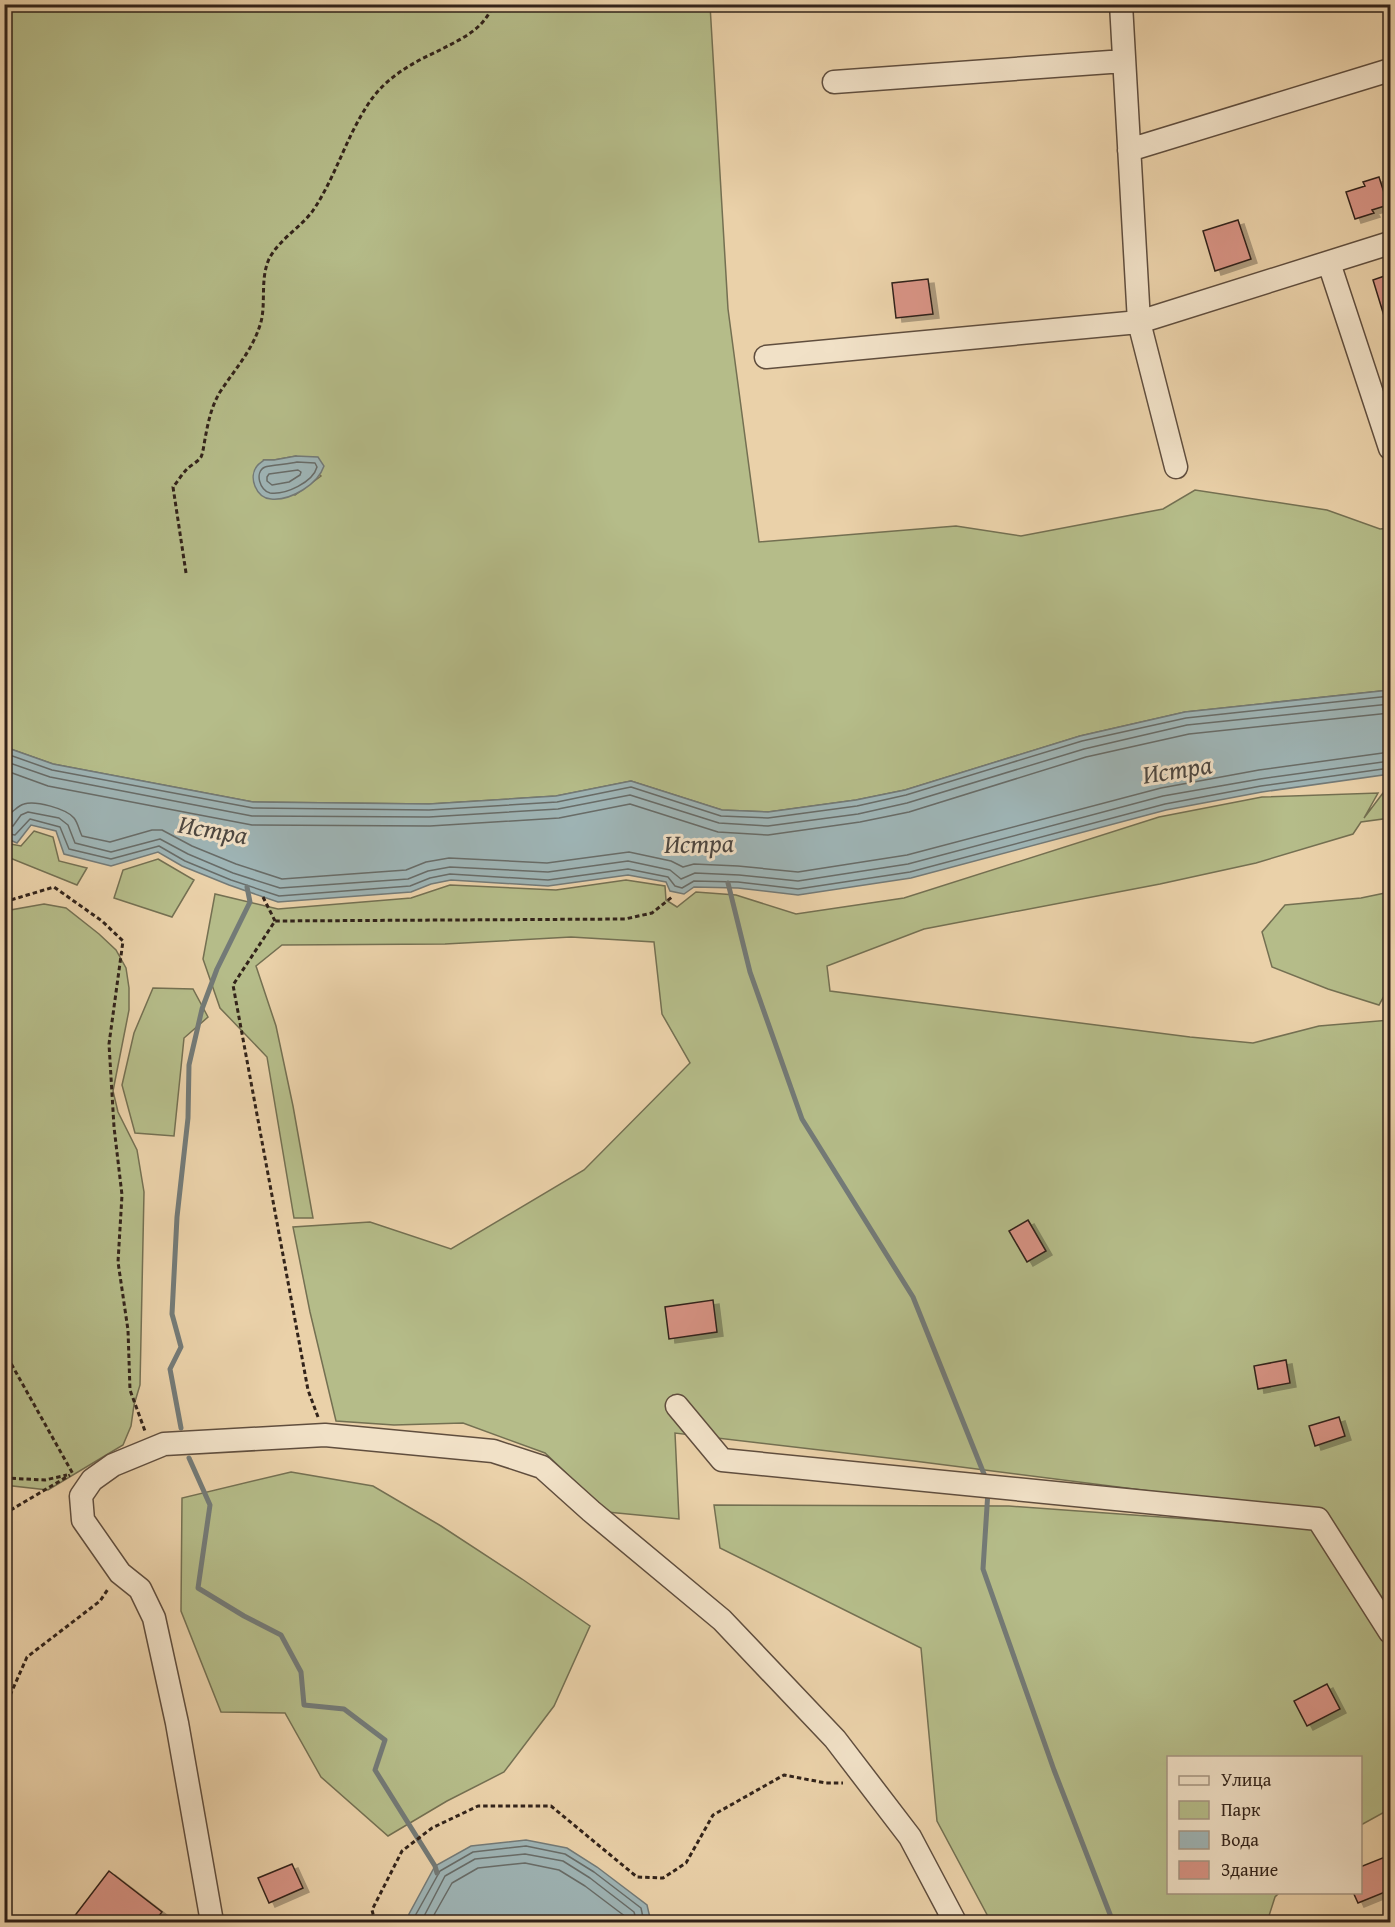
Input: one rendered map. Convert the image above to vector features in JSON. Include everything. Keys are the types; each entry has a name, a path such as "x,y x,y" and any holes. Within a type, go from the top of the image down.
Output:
{"street":[{"path":"1121,4 1139,322 1176,467"},
{"path":"834,82 1124,61"},
{"path":"1130,150 1390,70"},
{"path":"766,357 1139,322 1390,243"},
{"path":"1329,263 1390,448"},
{"path":"677,1406 722,1460 1318,1519 1390,1632"},
{"path":"212,1923 177,1723 154,1618 140,1590 120,1573 83,1520 82,1477 164,1444 325,1436 493,1451 542,1467 722,1620 835,1739 910,1836 955,1923"}],"path":[{"path":"186,573 173,487 185,470 201,457 210,414 219,393 254,341 261,321 264,280 270,259 297,226 313,212 349,137 371,100 384,84 401,71 476,30 490,15 493,4"},
{"path":"4,902 54,887 102,921 123,941 109,1044 114,1126 122,1196 118,1262 128,1330 130,1390 146,1432 164,1444"},
{"path":"263,897 275,921"},
{"path":"275,921 625,919 652,913 672,897"},
{"path":"275,921 233,985 308,1390 325,1436"},
{"path":"4,1352 82,1477"},
{"path":"4,1478 45,1480 82,1477"},
{"path":"4,1514 82,1477"},
{"path":"4,1708 27,1657 100,1601 120,1573"},
{"path":"375,1923 372,1910 402,1851 432,1827 478,1806 551,1806 637,1877 663,1878 686,1863 713,1815 784,1775 826,1783 869,1783"}],"green space":[{"path":"4,5 710,5 728,309 759,542 956,526 1021,536 1163,509 1195,490 1327,510 1380,529 1390,528 1390,690 1185,712 1080,736 905,790 856,800 768,812 722,810 631,781 556,796 429,804 253,802 53,764 5,747","holes":["296,456 321,476 295,495 264,460"]},
{"path":"1390,792 1390,818 1361,822 1353,834 1256,863 1160,884 924,929 827,966 830,991 1190,1037 1253,1043 1319,1026 1390,1020 1390,1619 1323,1513 675,1433 679,1519 607,1512 545,1453 463,1423 394,1425 336,1421 293,1227 370,1222 451,1249 584,1170 690,1063 662,1014 654,942 571,937 445,944 282,945 256,966 276,1026 313,1218 294,1218 267,1057 220,1008 203,959 215,894 278,909 411,898 450,885 556,890 626,880 665,886 666,900 677,907 696,892 736,895 796,914 904,898 1159,817 1262,797 1378,793 1364,818 1383,793"},
{"path":"34,831 53,837 59,861 87,868 77,885 5,856 5,843 21,846"},
{"path":"158,859 194,880 172,917 114,898 123,870"},
{"path":"1390,892 1390,985 1379,1005 1328,989 1272,967 1262,932 1285,905 1361,898"},
{"path":"44,904 66,908 116,950 126,968 129,1010 113,1091 118,1112 137,1150 144,1192 140,1385 131,1426 123,1445 48,1490 4,1485 5,911"},
{"path":"153,988 193,989 208,1017 184,1038 174,1136 135,1133 122,1085 134,1033"},
{"path":"291,1472 373,1486 441,1526 590,1626 554,1706 504,1772 447,1801 388,1836 321,1777 285,1713 221,1712 181,1611 182,1498"},
{"path":"714,1505 1009,1506 1314,1528 1390,1648 1390,1809 1362,1824 1362,1756 1167,1756 1167,1894 1278,1894 1267,1922 991,1922 937,1821 921,1648 720,1548"}],"water":[{"path":"296,456 318,457 324,466 316,479 303,490 287,497 271,499 261,495 255,486 253,476 258,465 264,460"},
{"name":"Истра","path":"1390,690 1390,774 1262,792 1166,810 911,878 798,895 738,888 694,887 684,894 670,891 666,882 628,875 548,886 451,880 431,884 411,892 278,902 182,866 158,852 111,866 64,854 56,831 31,825 17,843 5,838 5,747 53,764 253,802 429,804 556,796 631,781 722,810 768,812 856,800 905,790 1080,736 1185,712"},
{"path":"526,1840 567,1848 597,1867 647,1905 651,1922 407,1922 435,1866 471,1846"}],"building":[{"path":"1379,177 1388,205 1372,210 1374,213 1355,219 1346,192 1365,186 1363,182"},
{"path":"1238,220 1251,259 1215,271 1203,231"},
{"path":"1390,274 1390,317 1385,319 1373,280"},
{"path":"928,279 933,314 896,318 892,283"},
{"path":"1028,1220 1046,1251 1027,1262 1009,1231"},
{"path":"713,1300 717,1332 669,1339 665,1307"},
{"path":"1286,1360 1290,1383 1258,1389 1254,1366"},
{"path":"1339,1417 1345,1436 1315,1446 1309,1426"},
{"path":"1327,1684 1340,1709 1307,1726 1294,1701"},
{"path":"1390,1855 1390,1890 1358,1903 1354,1894 1362,1894 1362,1866"},
{"path":"292,1864 303,1888 269,1903 258,1878"},
{"path":"109,1871 162,1912 154,1922 70,1922"}],"waterway":[{"path":"728,883 750,972 802,1119 913,1297 986,1479"},
{"path":"181,1428 170,1369 181,1347 172,1314 177,1217 188,1118 189,1065 202,1009 217,969 250,902 247,887"},
{"path":"189,1458 210,1505 198,1588 281,1635 301,1672 304,1705 344,1709 385,1740 375,1770 435,1866 437,1873"},
{"path":"988,1491 983,1569 1054,1770 1113,1922"}]}
